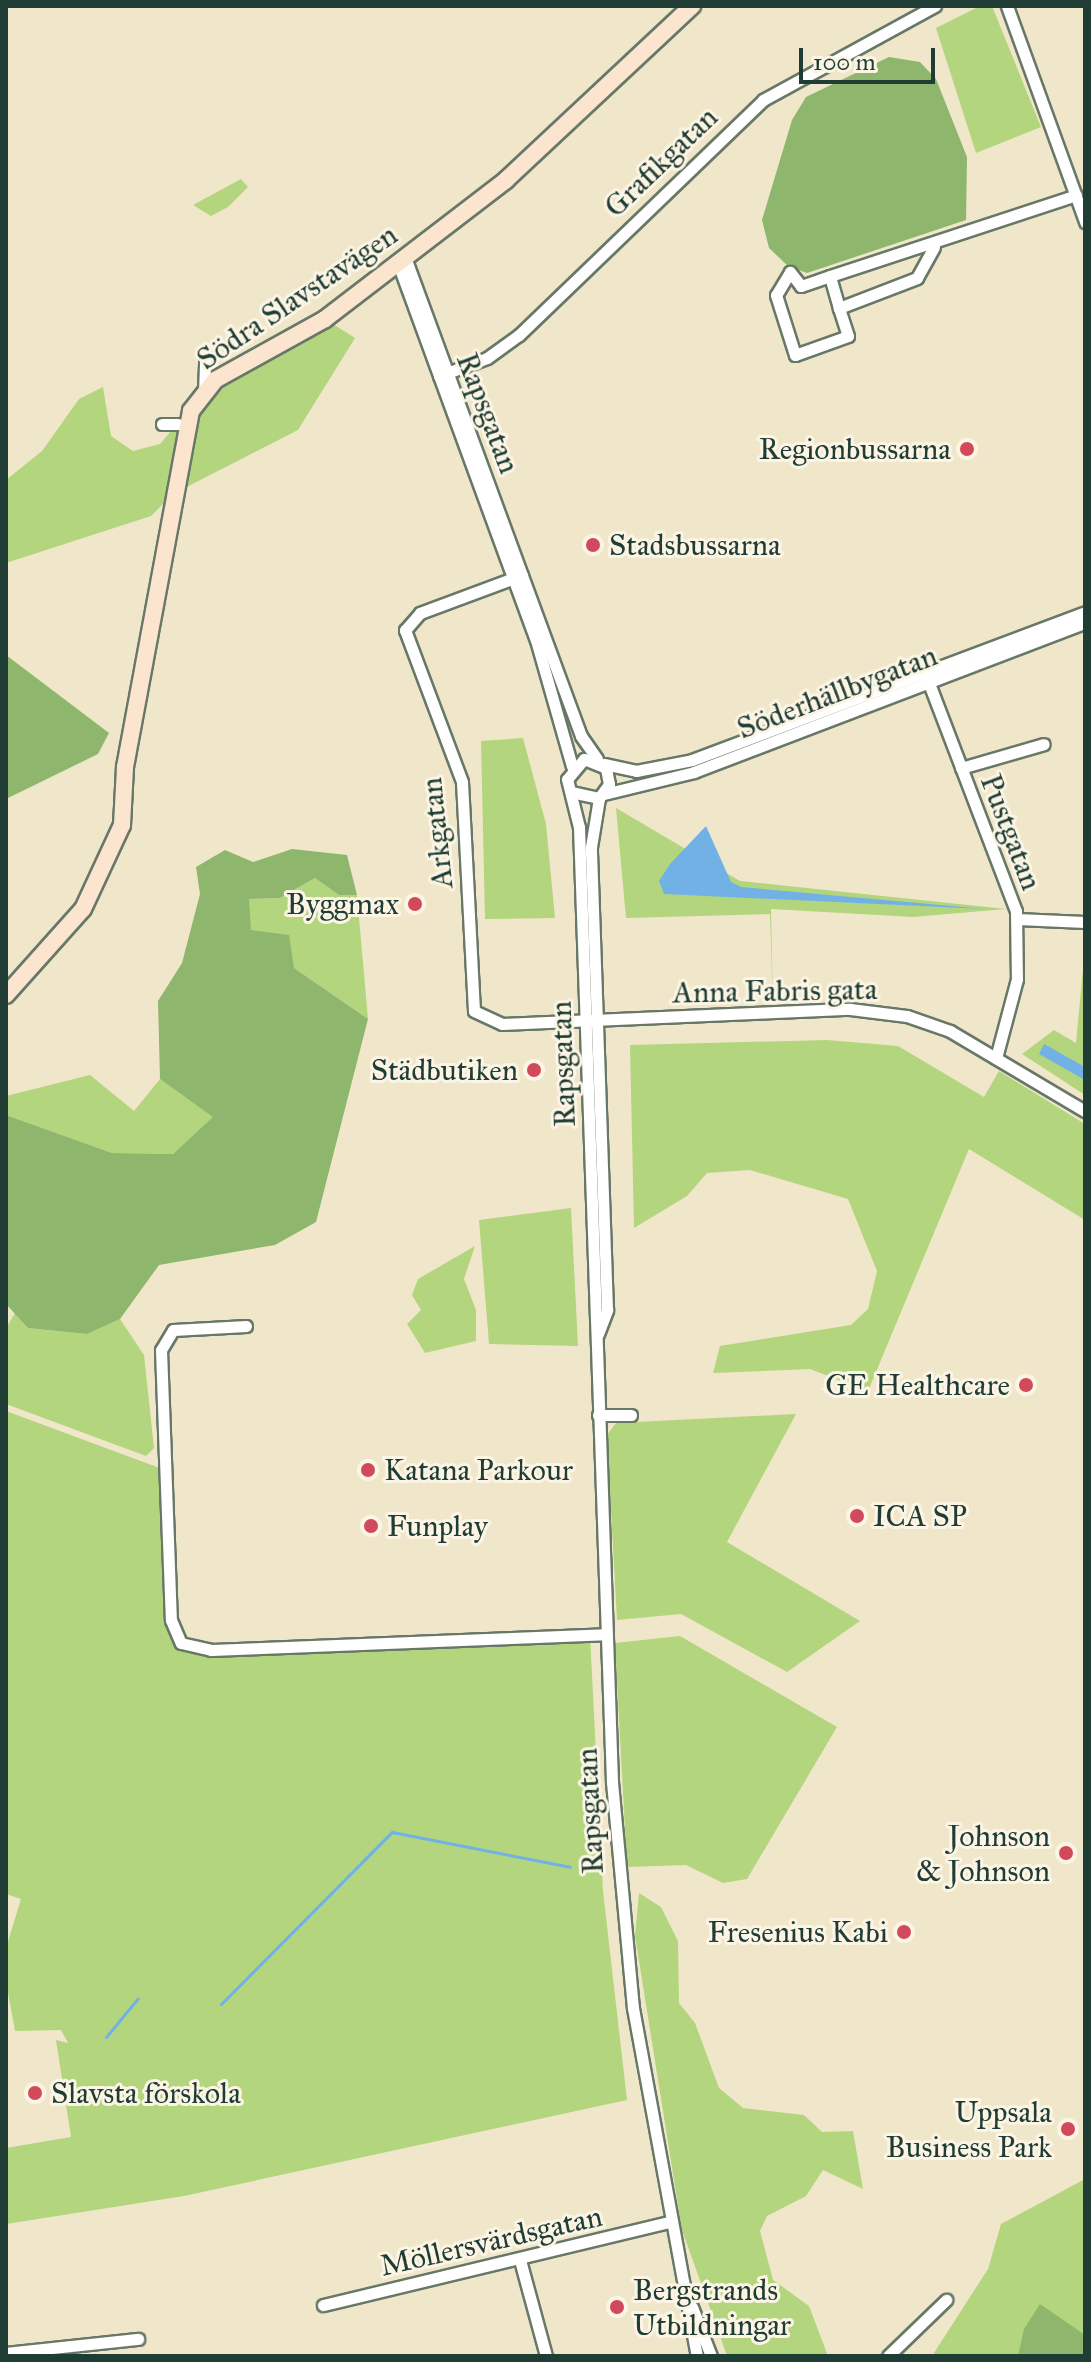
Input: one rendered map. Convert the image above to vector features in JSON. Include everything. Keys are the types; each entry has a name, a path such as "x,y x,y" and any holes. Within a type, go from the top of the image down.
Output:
{"street":[{"name":"Södra Slavstavägen","path":"6,995 83,909 117,840 176,470 191,411 204,394 402,263 506,180 692,6"},
{"name":"Grafikgatan","path":"443,374 519,335 763,100 935,6"},
{"path":"1007,6 1085,222"},
{"path":"830,276 848,336 795,355 776,295 790,272 801,286 903,246 934,247 1076,195"},
{"path":"839,308 917,278 934,247"},
{"name":"Rapsgatan","path":"402,263 581,736 610,779 601,796 591,837 591,1020 598,1415 618,1884 669,2222 697,2356"},
{"path":"198,362 204,394"},
{"path":"162,424 178,424"},
{"name":"Rapsgatan","path":"518,576 568,733 571,792 579,827 591,1020"},
{"name":"Arkgatan","path":"518,576 420,613 409,620 404,641 462,782 474,1011 502,1024 591,1020"},
{"name":"Söderhällbygatan","path":"601,796 694,772 1085,612"},
{"name":"Söderhällbygatan","path":"600,762 636,771 672,766 1085,623"},
{"name":"Pustgatan","path":"927,678 1017,919 1010,1023 996,1058"},
{"path":"961,768 1044,744"},
{"path":"572,766 600,762"},
{"path":"571,792 601,796"},
{"path":"1017,919 1085,922"},
{"name":"Anna Fabris gata","path":"591,1020 874,1011 950,1031 1085,1111"},
{"path":"246,1326 173,1330 161,1350 171,1620 181,1643 211,1650 606,1634"},
{"path":"598,1415 631,1415"},
{"name":"Möllersvärdsgatan","path":"323,2305 669,2222"},
{"path":"520,2260 546,2356"},
{"name":"Rapsgatan","path":"682,2280 711,2356"},
{"path":"888,2356 946,2300"},
{"path":"6,2353 138,2339"}],"green space":[{"path":"980,6 992,6 1041,127 976,153 936,28"},
{"path":"889,57 920,62 936,79 967,157 966,220 807,273 788,266 769,248 762,220 792,120 806,97"},
{"path":"241,179 248,187 228,207 211,216 193,205"},
{"path":"325,319 355,338 298,430 173,494 151,516 6,563 6,480 42,451 79,399 103,387 111,436 133,451 160,444 215,380"},
{"path":"6,655 109,733 98,754 6,799"},
{"path":"523,738 546,824 555,918 485,919 481,741"},
{"path":"616,808 740,881 1006,909 913,917 771,909 773,1006 770,914 626,918"},
{"path":"292,849 347,855 357,895 339,895 315,878 280,898 249,899 251,930 289,935 294,968 368,1019 316,1222 275,1245 159,1265 120,1319 87,1334 28,1328 6,1304 6,1115 112,1153 173,1154 213,1117 160,1079 158,1001 182,963 200,894 196,867 225,850 253,862"},
{"path":"315,878 339,895 357,895 368,1019 294,968 251,930 244,914 249,899 280,898"},
{"path":"1085,948 1085,1095 1022,1054 1054,1030 1076,1043"},
{"path":"827,1040 898,1046 984,1097 999,1071 1085,1124 1085,1220 969,1149 868,1391 810,1369 713,1373 720,1346 851,1325 868,1309 877,1271 848,1199 750,1170 707,1173 687,1196 634,1228 630,1045"},
{"path":"90,1075 134,1111 160,1079 214,1117 173,1154 112,1153 6,1115 6,1096"},
{"path":"571,1208 578,1346 489,1344 479,1220"},
{"path":"475,1246 464,1279 476,1310 476,1341 425,1353 407,1324 421,1310 412,1295 418,1279"},
{"path":"15,1313 28,1328 87,1334 120,1319 144,1355 154,1448 146,1456 6,1404 6,1328"},
{"path":"6,1411 165,1470 171,1620 182,1643 211,1650 590,1635 603,1891 627,2100 184,2196 6,2224 6,2148 71,2137 56,2040 68,2043 61,2030 15,2031 6,1981 6,1948 21,1899 6,1894"},
{"path":"796,1414 727,1542 860,1621 787,1672 681,1614 617,1620 607,1435 616,1423"},
{"path":"680,1636 837,1727 747,1879 723,1883 686,1865 627,1867 615,1643"},
{"path":"639,1893 661,1907 678,1941 679,2003 695,2023 719,2088 743,2108 804,2115 822,2132 853,2131 863,2189 823,2170 806,2196 767,2216 760,2231 773,2280 809,2306 828,2356 727,2356 682,2230 635,1936"},
{"path":"1085,2179 1085,2356 932,2356 988,2269 1001,2224"},
{"path":"1040,2304 1085,2335 1085,2356 1018,2356 1024,2329"}],"water":[{"path":"706,826 731,882 741,887 985,909 664,894 659,881 670,864"},
{"path":"1044,1044 1085,1067 1085,1080 1039,1054"}],"waterway":[{"path":"221,2004 392,1832 570,1867"},
{"path":"106,2037 138,1998"}],"place":[{"name":"Regionbussarna","path":"967,449"},
{"name":"Stadsbussarna","path":"593,545"},
{"name":"Byggmax","path":"415,904"},
{"name":"Städbutiken","path":"534,1070"},
{"name":"GE Healthcare","path":"1026,1385"},
{"name":"Katana Parkour","path":"368,1470"},
{"name":"ICA SP","path":"857,1516"},
{"name":"Funplay","path":"371,1526"},
{"name":"Johnson & Johnson","path":"1066,1853"},
{"name":"Fresenius Kabi","path":"904,1932"},
{"name":"Slavsta förskola","path":"35,2093"},
{"name":"Uppsala Business Park","path":"1068,2129"},
{"name":"Bergstrands Utbildningar","path":"617,2307"}]}
